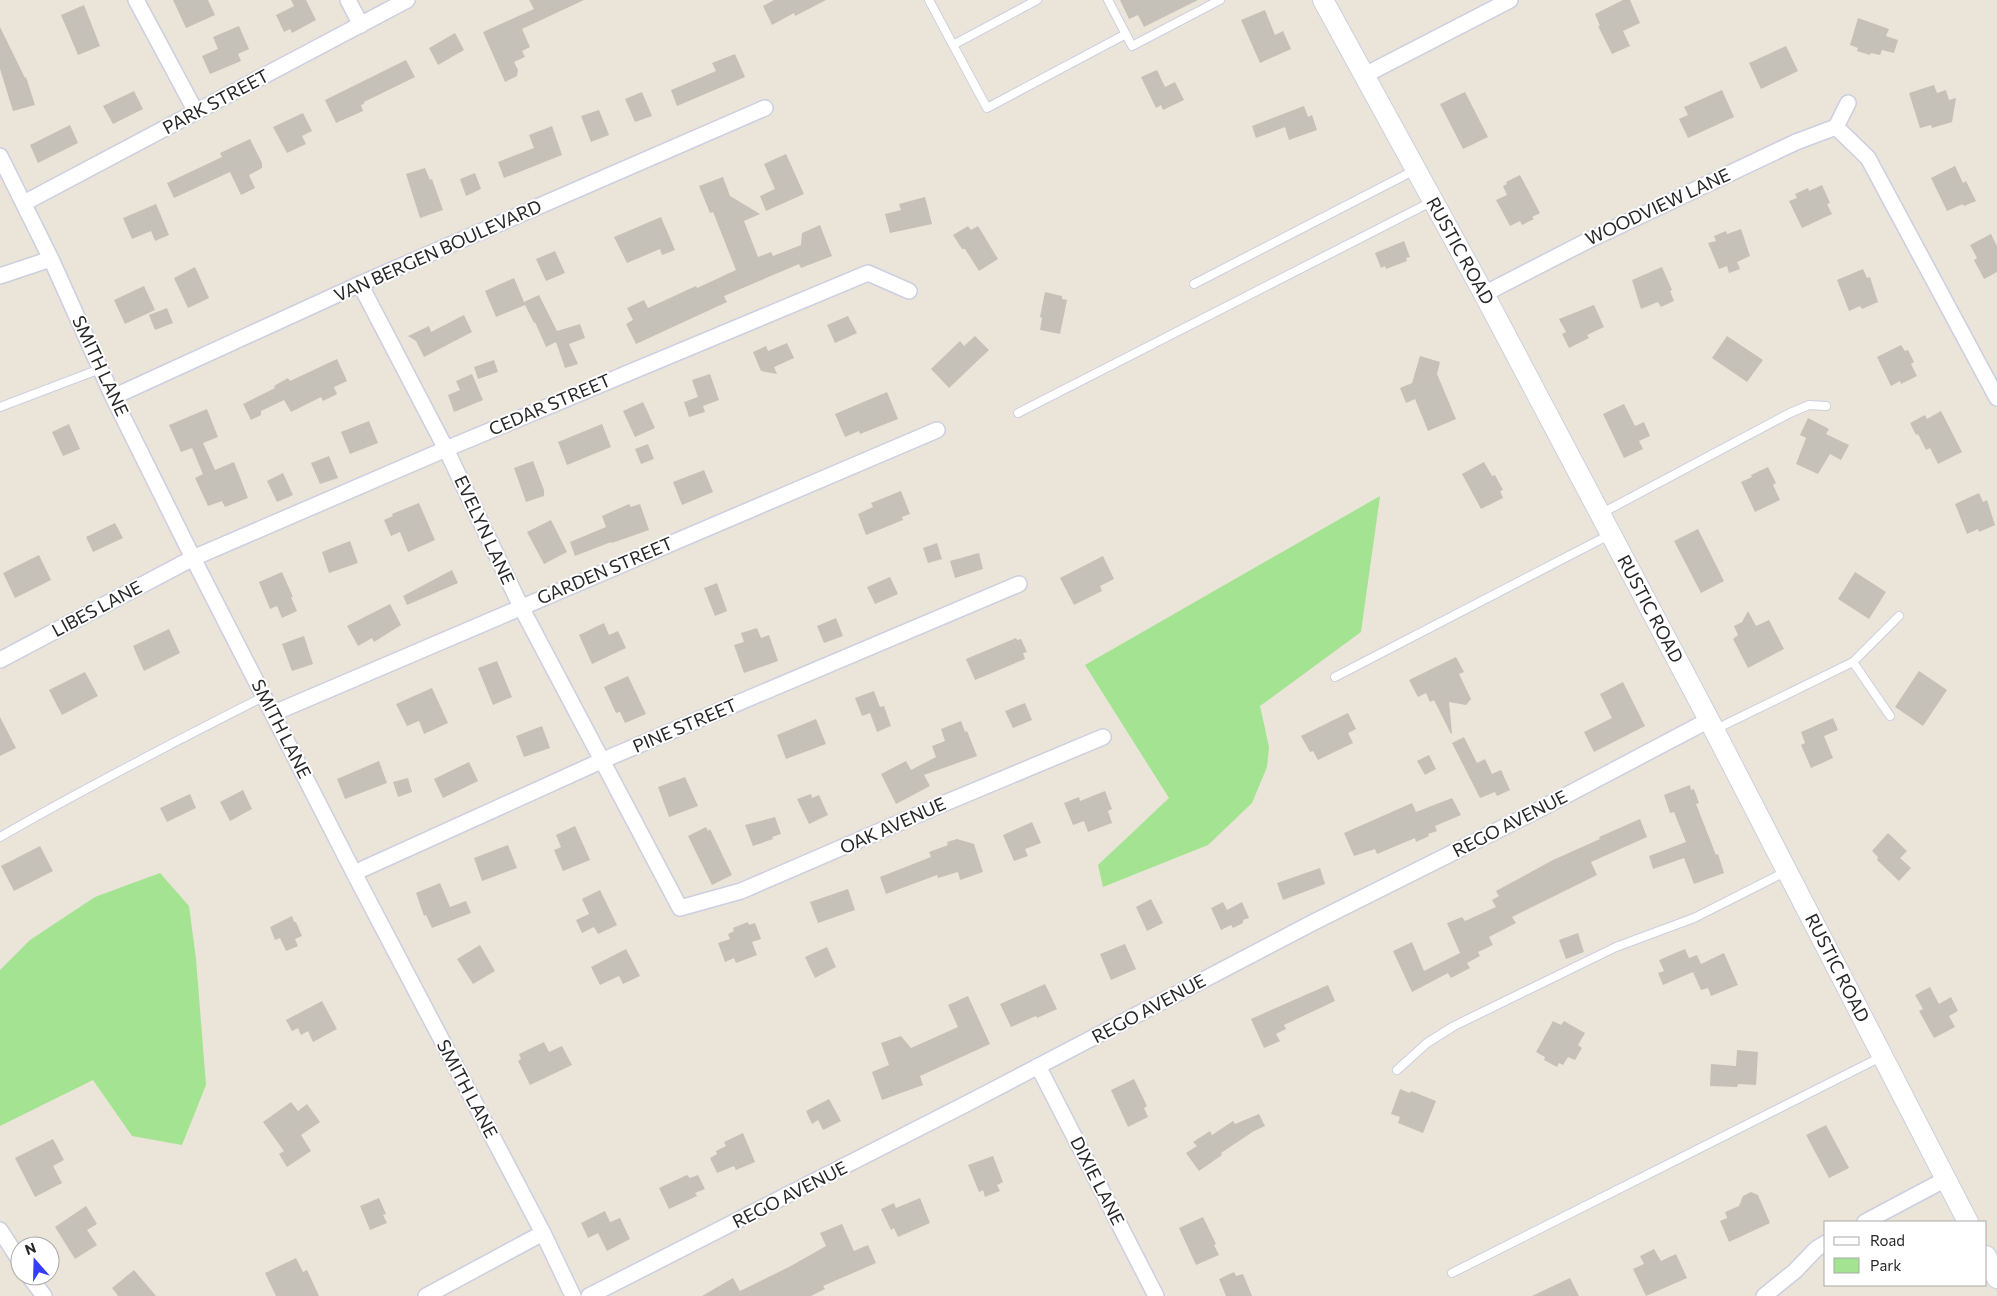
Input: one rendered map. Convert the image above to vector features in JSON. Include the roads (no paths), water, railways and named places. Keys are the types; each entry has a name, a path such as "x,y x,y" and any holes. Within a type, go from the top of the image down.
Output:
{"street":[{"path":"136,0 196,112"},
{"path":"348,0 361,25"},
{"name":"PARK STREET","path":"24,203 407,0"},
{"name":"RUSTIC ROAD","path":"1323,0 1484,294 1611,534 1967,1221"},
{"path":"1363,76 1510,0"},
{"path":"1848,103 1836,127 1868,158 1997,398"},
{"name":"VAN BERGEN BOULEVARD","path":"113,397 360,284 765,108"},
{"name":"WOODVIEW LANE","path":"1484,294 1622,225 1796,142 1836,127"},
{"name":"SMITH LANE","path":"0,156 24,203 113,397 193,558 274,713 354,873 543,1233 573,1296"},
{"path":"0,276 50,259"},
{"name":"CEDAR STREET","path":"193,558 446,449 868,274 908,291"},
{"name":"EVELYN LANE","path":"360,284 446,449 521,607 680,908"},
{"name":"GARDEN STREET","path":"274,713 937,430"},
{"name":"LIBES LANE","path":"0,660 193,558"},
{"name":"PINE STREET","path":"354,873 601,761 1019,584"},
{"name":"REGO AVENUE","path":"589,1296 1711,725"},
{"name":"OAK AVENUE","path":"680,908 741,891 1102,737"},
{"name":"DIXIE LANE","path":"1038,1066 1156,1296"},
{"path":"1867,1221 1946,1179"},
{"path":"0,1230 10,1246"},
{"path":"426,1296 543,1233"},
{"path":"1764,1296 1795,1271 1816,1249 1824,1245"},
{"path":"1987,1258 1997,1278"}],"lane":[{"path":"929,0 987,108 1126,34"},
{"path":"1108,0 1132,46 1220,0"},
{"path":"953,45 1033,1"},
{"path":"1194,284 1415,170"},
{"path":"1018,414 1433,201"},
{"path":"0,407 100,369"},
{"path":"1600,514 1790,413 1809,405 1826,406"},
{"path":"1335,677 1611,534"},
{"path":"1711,725 1853,662 1899,616"},
{"path":"1853,662 1890,716"},
{"path":"0,837 146,756 265,696"},
{"path":"1397,1070 1427,1043 1454,1026 1616,947 1694,918 1787,871"},
{"path":"1452,1273 1883,1056"}]}
